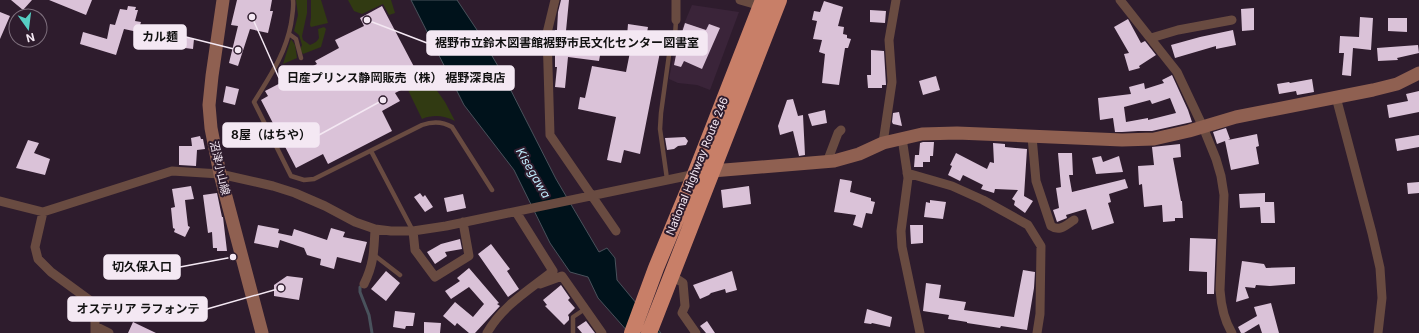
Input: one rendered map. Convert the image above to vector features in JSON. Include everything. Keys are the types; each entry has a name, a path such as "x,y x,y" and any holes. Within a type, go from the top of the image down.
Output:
{"highway":[{"name":"National Highway Route 246","path":"649,333 779,0"},
{"name":"National Highway Route 246","path":"632,333 656,268 695,174 762,3"}],"street":[{"name":"沼津小山線","path":"223,0 209,105 211,128 220,174 262,333"},
{"path":"555,0 547,33 550,135 616,231"},
{"path":"676,0 676,20"},
{"path":"740,0 762,3"},
{"path":"883,142 892,82 889,40 896,0"},
{"path":"1120,0 1177,72 1203,127 1216,159 1224,195 1220,290 1222,305 1232,333"},
{"path":"1151,38 1178,30 1232,20"},
{"path":"0,201 43,212 172,171 220,174 273,186 295,193 325,206 355,222 375,229 413,231 516,212 667,179 712,171 834,161 859,154 883,142 922,134 943,133 1122,140 1154,139 1236,117 1373,90 1397,84 1419,73"},
{"path":"1336,97 1380,268 1382,298 1378,333"},
{"path":"827,162 838,133 841,130"},
{"path":"1032,137 1036,181 1051,226 1055,229 1060,229 1074,220"},
{"path":"902,138 908,178 901,231 902,247 920,333"},
{"path":"907,173 952,186 983,200 1028,225 1041,246 1040,314 1038,333"},
{"path":"43,212 35,247 38,259 51,272 92,302 95,310 95,330 109,333"},
{"path":"487,333 496,318 504,310 553,271 516,212"},
{"path":"413,231 415,250 435,277 469,256 464,222"},
{"path":"364,284 371,271 374,255 375,229"},
{"path":"671,275 682,283 685,306 682,314 696,333"},
{"path":"535,285 547,283 562,276 602,333"}],"lane":[{"path":"293,0 294,7 286,44 279,61 254,102 291,176 304,180 314,179 422,124 442,122 452,127 492,190"},
{"path":"667,179 660,129 669,55 675,38 676,20"},
{"path":"289,34 296,39 300,58"},
{"path":"371,151 413,231"},
{"path":"374,255 400,275"},
{"path":"573,333 573,317 585,309"}],"shaded area":[{"path":"692,5 739,12 710,90 697,85 678,83 669,79 676,43"}],"green space":[{"path":"296,0 307,0 307,13 302,36 303,40 310,45 319,38 318,29 324,27 326,29 321,47 303,54 300,50 302,45 299,35 294,31 298,15"},
{"path":"311,0 321,0 328,23 311,27"},
{"path":"348,0 391,0 395,13 389,15 383,4 362,14 354,11"},
{"path":"291,39 295,45 297,58 283,64"},
{"path":"428,78 445,102 455,121 439,116 431,116 422,119 408,90"}],"water":[{"name":"Kisegawa","path":"411,0 457,0 477,30 502,73 556,179 599,252 607,248 615,258 617,280 661,333 629,333 598,298 588,277 570,272 550,243 514,170 464,105"}],"building":[{"path":"11,0 32,0 25,8 21,8"},
{"path":"49,0 92,0 86,15"},
{"path":"237,0 272,0 270,11 273,11 268,33 250,29 238,66 229,63 238,26 231,25"},
{"path":"561,0 569,0 565,41 591,43 592,37 603,39 599,61 568,57 565,88 555,87 557,67 555,67 555,30 557,30 558,12"},
{"path":"824,1 843,7 838,26 844,27 843,34 847,35 847,38 851,39 848,48 845,48 839,85 822,83 825,54 819,52 822,40 813,39 817,21 812,20 814,11 820,12"},
{"path":"128,6 136,7 135,10 138,10 135,21 141,22 138,32 124,29 116,55 80,44 83,32 107,39 110,24 115,25 120,9 127,10"},
{"path":"382,6 421,80 395,93 400,101 382,111 392,131 328,164 323,154 296,168 261,100 268,96 265,91 317,64 315,61 339,48 335,40 364,26 360,18"},
{"path":"1254,8 1254,30 1242,31 1241,9"},
{"path":"870,10 886,11 885,23 870,22"},
{"path":"0,12 8,15 8,21 0,39"},
{"path":"1360,17 1373,18 1371,50 1353,48 1351,76 1342,75 1344,53 1339,53 1340,36 1359,37"},
{"path":"1388,18 1407,18 1407,32 1388,31"},
{"path":"1128,19 1141,43 1145,41 1156,55 1139,66 1140,68 1129,71 1124,54 1129,53 1114,27"},
{"path":"685,23 706,30 709,24 720,28 702,69 684,61 681,67 674,65"},
{"path":"628,24 648,27 644,49 660,52 640,154 624,150 621,163 607,160 616,117 578,109 580,97 585,98 592,66 626,72 633,37 627,36"},
{"path":"1233,30 1236,45 1216,49 1216,46 1175,58 1171,45"},
{"path":"161,36 178,38 179,36 194,39 193,49 160,45"},
{"path":"1418,45 1419,53 1397,58 1398,60 1378,61 1377,48"},
{"path":"871,50 884,51 886,85 882,85 882,88 868,88 867,75 871,75"},
{"path":"1172,75 1192,122 1152,131 1115,132 1113,118 1100,120 1098,98 1131,94 1129,87 1144,83 1145,89 1164,83 1162,80","holes":["1170,98 1176,113 1148,120 1148,118 1126,122 1124,107 1150,100 1152,104"]},
{"path":"936,76 940,90 923,95 919,81"},
{"path":"1312,79 1314,92 1297,95 1296,91 1279,94 1277,84"},
{"path":"226,86 239,89 235,105 223,102"},
{"path":"1419,91 1419,112 1389,118 1387,105 1408,101 1406,94"},
{"path":"793,99 798,116 803,115 805,155 799,156 793,131 780,135 778,126 787,100"},
{"path":"825,110 827,123 812,126 808,114"},
{"path":"899,112 902,126 893,124 892,122 893,113"},
{"path":"1226,128 1230,139 1228,140 1257,134 1259,146 1256,147 1259,164 1231,170 1225,141 1217,144 1213,132"},
{"path":"1419,135 1419,147 1397,151 1395,139"},
{"path":"200,136 201,139 203,139 205,149 197,150 196,166 179,165 179,146 192,146 191,138"},
{"path":"685,137 688,141 686,145 667,150 665,138"},
{"path":"28,140 39,143 34,153 50,159 45,175 16,168"},
{"path":"934,142 933,156 930,156 930,162 923,162 923,167 914,167 915,155 919,155 920,143"},
{"path":"993,143 1005,144 1005,147 1027,149 1024,196 1033,201 1025,213 1014,205 1015,201 1012,199 1018,190 995,189 994,193 981,189 983,185 963,175 960,181 948,175 952,166 950,165 956,153 987,169 990,162 994,163"},
{"path":"1180,144 1181,157 1173,158 1182,201 1183,218 1175,218 1175,221 1163,222 1162,205 1144,207 1142,184 1139,185 1138,166 1154,165 1152,147"},
{"path":"1058,153 1072,153 1073,175 1069,175 1072,192 1125,179 1128,188 1109,194 1111,202 1108,203 1114,223 1092,230 1086,209 1066,215 1067,218 1057,222 1053,210 1059,208 1056,188 1061,187"},
{"path":"1101,156 1103,162 1119,156 1123,172 1096,174 1092,158"},
{"path":"840,179 852,181 850,192 871,198 871,201 875,202 872,214 866,213 862,228 853,225 856,215 834,212"},
{"path":"1419,182 1419,193 1408,194 1407,183"},
{"path":"191,186 194,199 185,200 188,226 190,227 185,237 174,232 175,229 173,228 171,208 175,207 172,189"},
{"path":"749,186 751,204 723,208 721,190"},
{"path":"217,193 223,217 227,251 217,251 217,248 213,248 212,232 208,233 203,195"},
{"path":"420,193 423,197 425,195 433,207 425,212 414,197"},
{"path":"1265,193 1265,202 1274,202 1275,223 1261,223 1260,207 1240,208 1239,194"},
{"path":"463,194 466,208 447,212 444,198"},
{"path":"930,200 946,202 943,219 924,217 926,202 930,203"},
{"path":"258,225 279,229 278,233 292,236 294,229 327,240 331,228 345,232 343,237 367,242 361,263 337,257 334,269 320,265 321,259 307,255 304,248 280,240 278,248 254,243"},
{"path":"910,225 923,225 923,243 911,244"},
{"path":"1190,238 1216,239 1214,294 1207,294 1207,272 1189,271"},
{"path":"460,239 462,249 445,252 447,256 435,264 427,252 441,244"},
{"path":"491,244 510,269 507,271 519,289 508,297 478,254"},
{"path":"1242,261 1264,264 1266,268 1295,267 1295,284 1270,286 1256,285 1255,288 1245,287 1249,298 1236,302"},
{"path":"469,268 500,306 475,333 469,333 457,323 455,326 443,316 455,302 473,317 484,304 469,287 451,299 445,291 460,281 457,278"},
{"path":"1023,270 1035,272 1027,330 967,323 948,319 949,315 923,311 926,283 941,285 939,298 966,302 964,310 1014,317"},
{"path":"386,271 400,283 386,301 371,289"},
{"path":"732,271 737,290 726,293 725,289 711,293 700,299 693,285"},
{"path":"287,276 303,278 299,300 274,296 274,285"},
{"path":"561,285 570,298 568,300 575,308 568,315 569,320 564,325 545,306 547,305 543,300"},
{"path":"1271,303 1279,333 1262,333 1259,324 1244,333 1241,333 1238,327 1257,316 1254,307"},
{"path":"867,309 892,317 890,327 872,323 864,323"},
{"path":"395,311 415,313 413,326 406,326 405,329 393,327"},
{"path":"586,321 595,333 582,333 577,327"},
{"path":"707,321 715,333 706,333 700,326"},
{"path":"133,322 156,333 128,333"},
{"path":"424,322 441,323 440,333 424,333"}],"waterway":[{"path":"360,287 360,292 369,315 372,333"}],"place":[{"name":"日産プリンス静岡販売（株） 裾野深良店","path":"252,17"},
{"name":"裾野市立鈴木図書館裾野市民文化センター図書室","path":"367,20"},
{"name":"カル麺","path":"238,50"},
{"name":"8屋（はちや）","path":"383,100"},
{"name":"切久保入口","path":"233,257"},
{"name":"オステリア ラフォンテ","path":"281,288"}]}
